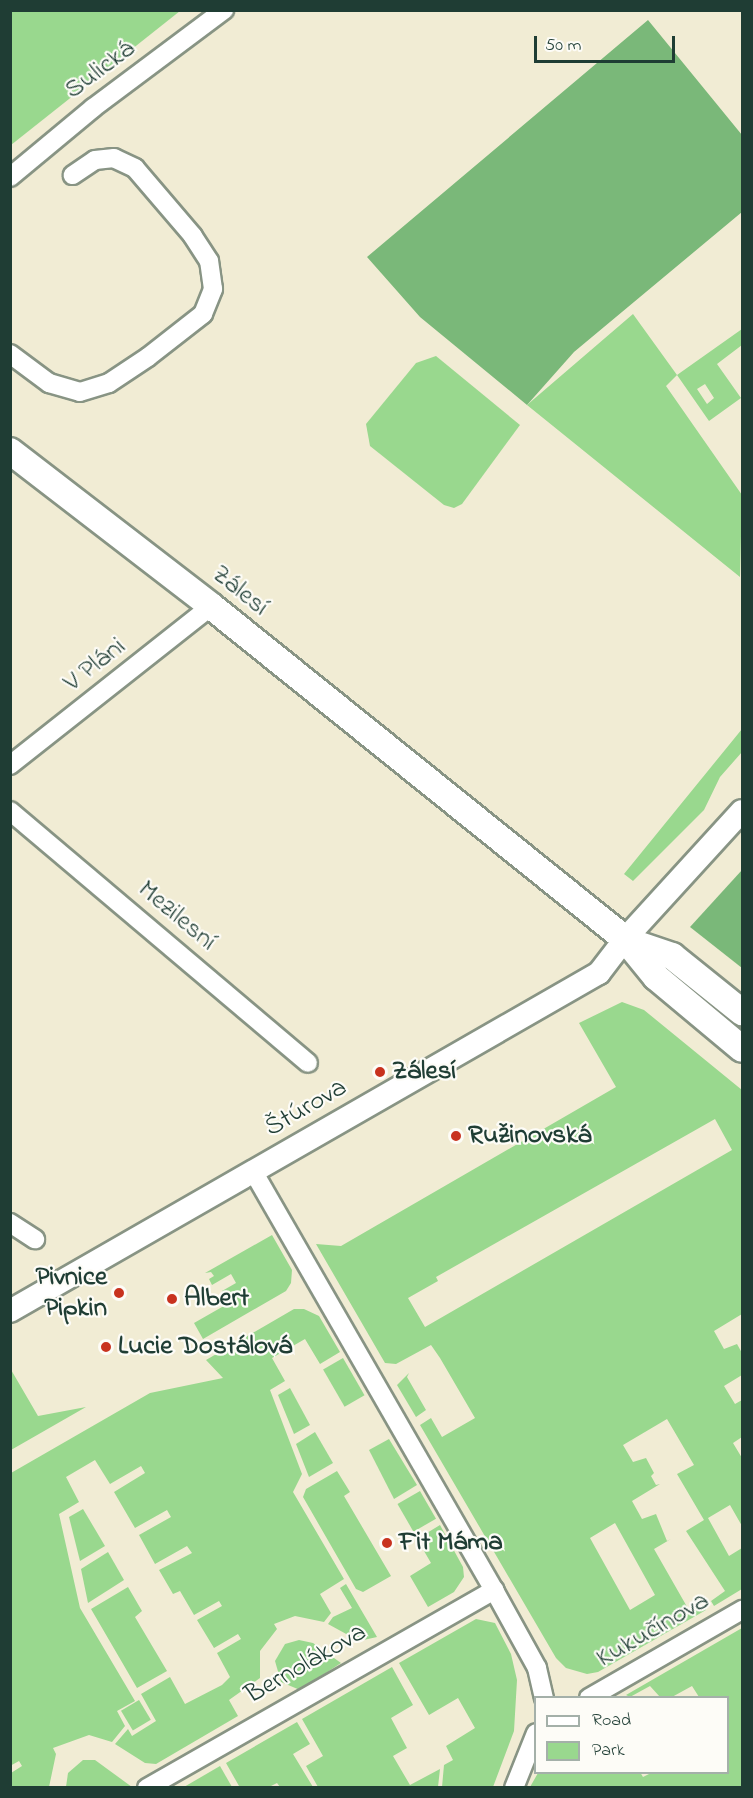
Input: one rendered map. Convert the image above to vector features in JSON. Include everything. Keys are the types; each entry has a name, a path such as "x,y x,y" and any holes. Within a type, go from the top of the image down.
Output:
{"main road":[{"name":"Zálesí","path":"10,451 212,606 625,939 656,977 742,1049"},
{"name":"Zálesí","path":"625,939 672,956 742,1012"}],"street":[{"name":"Sulická","path":"10,177 93,108 224,10"},
{"path":"10,354 49,383 80,392 109,383 148,357 202,314 213,289 209,261 193,236 135,168 114,158 96,160 73,175"},
{"name":"V Pláni","path":"10,765 212,606"},
{"name":"Štúrova","path":"10,1311 568,994 599,973 625,939 742,811"},
{"name":"Mezilesní","path":"10,812 308,1063"},
{"path":"253,1171 495,1590 537,1668 544,1696"},
{"path":"10,1223 35,1239"},
{"name":"Bernolákova","path":"147,1788 495,1590"},
{"name":"Kukučínova","path":"592,1696 742,1610"},
{"path":"514,1788 534,1738"}],"green space":[{"path":"11,10 180,10 180,11 11,145"},
{"path":"648,20 742,135 742,212 574,352 527,405 420,317 367,257"},
{"path":"633,314 677,375 666,386 742,495 740,577 527,405"},
{"path":"742,329 742,345 717,364 741,398 709,421 677,375","holes":["705,384 714,398 707,404 697,389"]},
{"path":"436,356 520,425 462,504 454,508 444,505 370,446 366,424 416,363"},
{"path":"742,729 742,752 720,777 704,810 633,881 624,874"},
{"path":"742,870 742,968 690,927"},
{"path":"622,1002 644,1010 742,1090 742,1314 714,1331 724,1349 737,1344 742,1353 742,1375 724,1386 735,1404 742,1400 742,1437 733,1443 742,1458 742,1526 730,1505 708,1518 729,1556 742,1548 742,1589 714,1606 711,1601 725,1591 686,1531 704,1520 677,1474 694,1465 667,1419 623,1445 633,1462 646,1458 654,1473 651,1476 656,1485 660,1484 632,1501 642,1519 656,1514 667,1541 671,1539 654,1549 690,1612 703,1605 706,1610 598,1672 587,1674 566,1668 556,1658 420,1425 431,1418 442,1437 475,1418 440,1358 431,1345 396,1364 385,1363 316,1244 341,1246 616,1087 579,1023","holes":["715,1119 732,1150 425,1327 408,1298 438,1281 436,1277","615,1523 655,1595 630,1610 590,1538"]},
{"path":"272,1235 292,1270 291,1283 286,1291 203,1339 194,1323 229,1303 222,1291 236,1283 231,1274 212,1285 209,1279 214,1276 211,1272 205,1273"},
{"path":"294,1309 304,1309 319,1316 340,1352 320,1364 305,1339 272,1358 285,1381 270,1390 302,1474 293,1492 344,1579 320,1594 331,1613 324,1622 295,1616 274,1624 277,1629 260,1651 260,1678 229,1700 238,1716 156,1764 145,1763 115,1744 128,1729 132,1736 156,1721 141,1694 170,1677 185,1704 222,1685 230,1677 217,1653 241,1639 238,1634 214,1648 197,1620 222,1606 219,1601 194,1615 180,1591 173,1594 159,1570 192,1553 187,1546 155,1564 139,1535 171,1517 167,1510 135,1528 114,1492 145,1473 141,1466 110,1484 95,1460 66,1477 79,1502 59,1514 80,1608 135,1701 117,1711 125,1726 112,1742 89,1735 53,1748 56,1754 49,1787 11,1787 11,1773 22,1766 19,1761 10,1766 11,1473 150,1393 223,1378 206,1360"},
{"path":"343,1358 364,1395 345,1407 323,1370"},
{"path":"10,1368 38,1416 86,1407 11,1450"},
{"path":"409,1373 407,1377 426,1410 416,1417 397,1385"},
{"path":"290,1388 310,1425 294,1434 278,1395"},
{"path":"315,1432 333,1463 309,1477 296,1444"},
{"path":"389,1439 417,1485 394,1499 369,1450"},
{"path":"337,1471 350,1492 344,1496 391,1576 363,1592 356,1589 303,1497 306,1489"},
{"path":"420,1491 436,1519 413,1532 397,1504"},
{"path":"83,1509 105,1546 80,1561 69,1517"},
{"path":"440,1525 463,1567 464,1577 454,1592 428,1607 410,1576 431,1563 417,1539"},
{"path":"108,1552 124,1580 88,1603 81,1569"},
{"path":"346,1584 377,1637 359,1641 328,1624 333,1617 352,1608 340,1588"},
{"path":"128,1587 142,1611 135,1617 167,1671 137,1688 91,1609"},
{"path":"476,1619 495,1623 511,1654 517,1680 514,1731 493,1787 442,1787 444,1765 453,1760 446,1746 475,1728 458,1698 429,1715 399,1663"},
{"path":"742,1628 742,1787 530,1787 537,1774 641,1774 643,1777 649,1774 729,1774 729,1696 698,1696 692,1686 674,1696 659,1696 650,1686 632,1696 626,1695"},
{"path":"299,1640 313,1643 341,1663 300,1690 281,1682 275,1661 285,1644"},
{"path":"392,1667 413,1705 391,1718 407,1748 393,1756 410,1785 440,1769 438,1787 318,1787 306,1766 323,1756 302,1719"},
{"path":"139,1700 151,1720 133,1731 121,1711"},
{"path":"297,1722 310,1744 293,1754 313,1787 280,1787 277,1783 269,1787 239,1786 226,1763"},
{"path":"83,1760 95,1760 132,1787 66,1787 68,1773"},
{"path":"220,1766 232,1787 184,1787"}],"place":[{"name":"Zálesí","path":"380,1072"},
{"name":"Ružinovská","path":"456,1136"},
{"name":"Pivnice Pipkin","path":"119,1293"},
{"name":"Albert","path":"172,1299"},
{"name":"Lucie Dostálová","path":"106,1347"},
{"name":"Fit Máma","path":"387,1543"}]}
